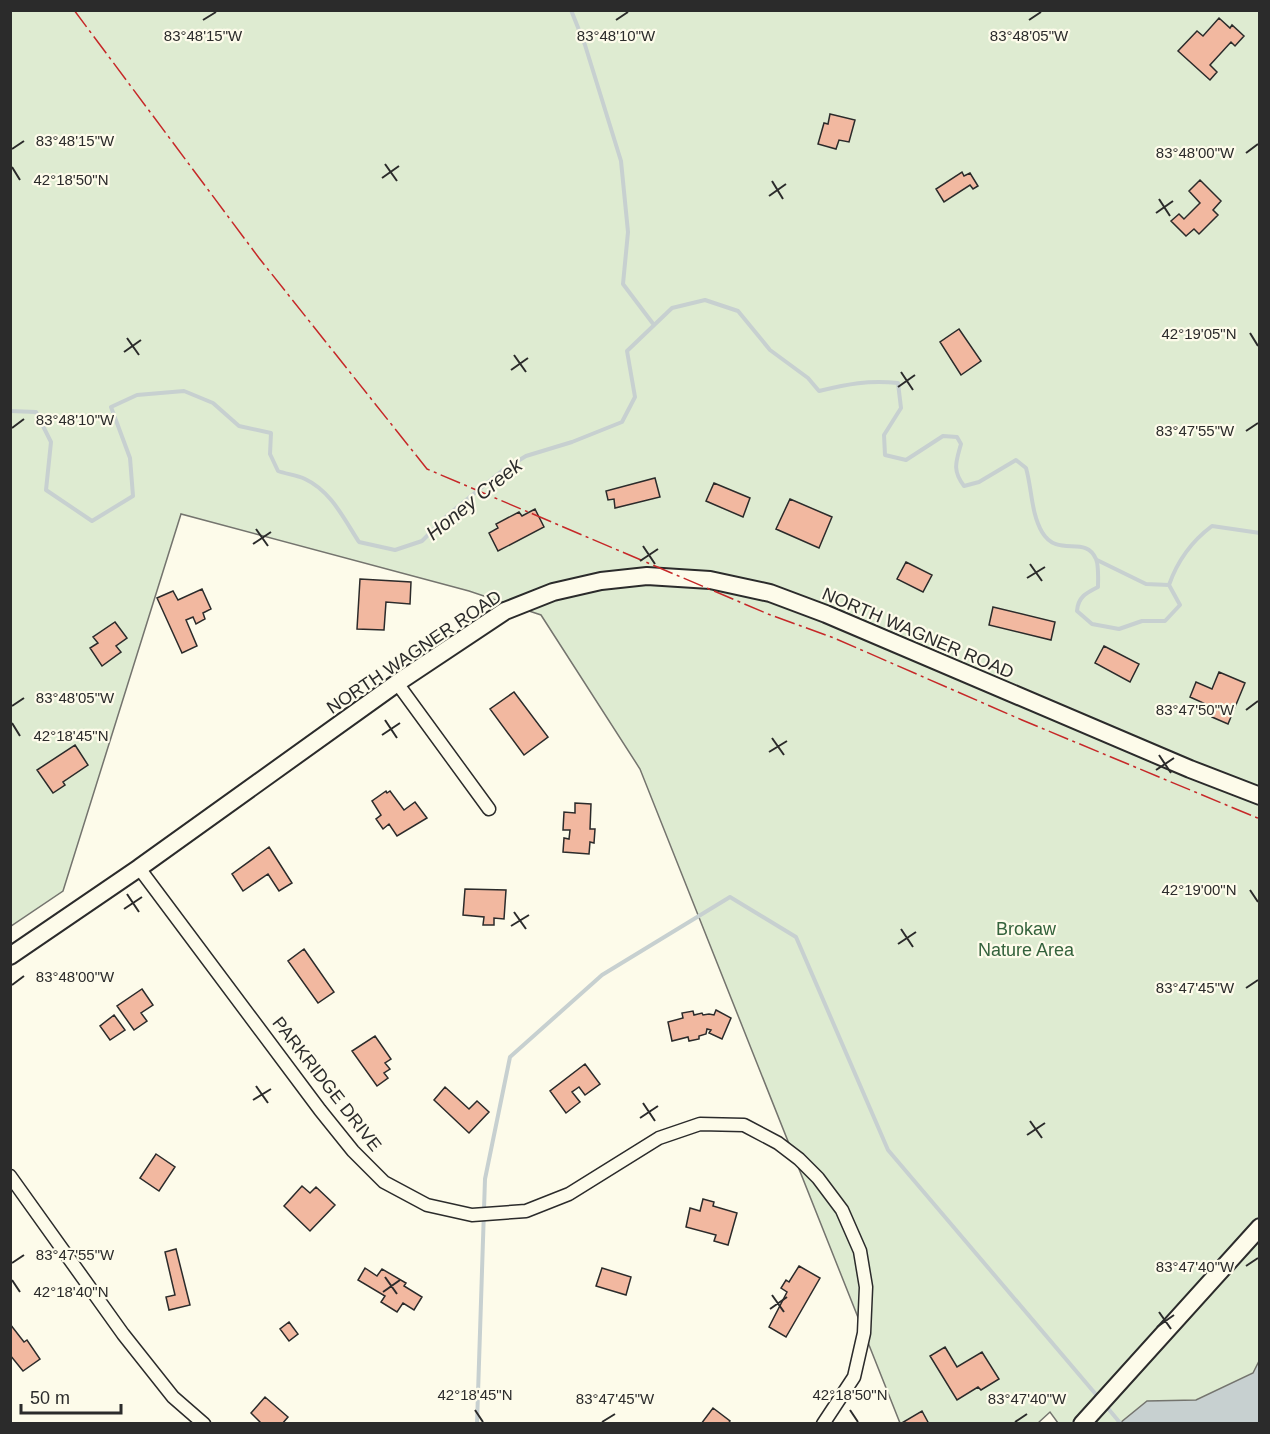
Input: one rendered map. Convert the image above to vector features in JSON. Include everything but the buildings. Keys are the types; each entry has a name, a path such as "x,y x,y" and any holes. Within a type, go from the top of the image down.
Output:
{"street":[{"name":"NORTH WAGNER ROAD","path":"10,956 139,868 397,683 505,611 553,592 601,581 647,576 710,580 770,593 826,614 1181,766 1260,796"},
{"path":"397,683 489,809"},
{"name":"PARKRIDGE DRIVE","path":"139,868 353,1151 384,1182 427,1205 472,1215 526,1211 569,1194 659,1138 700,1124 744,1125 778,1143 799,1159 818,1178 842,1210 860,1251 866,1287 864,1333 854,1377 823,1424"},
{"path":"10,1176 123,1334 173,1397 204,1424"},
{"path":"1082,1424 1260,1227"}],"green space":[{"name":"Brokaw Nature Area","path":"11,11 1259,11 1259,1399 1219,1423 1058,1423 1050,1412 1038,1423 900,1423 640,769 541,615 469,591 181,514 63,891 11,926"}],"shaded area":[{"path":"1259,1361 1259,1423 1120,1423 1147,1401 1196,1400 1253,1373"}],"waterway":[{"path":"571,10 585,45 621,161 628,232 623,284 654,325"},
{"name":"Honey Creek","path":"10,411 36,412 51,442 46,490 92,521 133,496 130,458 111,407 137,395 184,391 213,403 239,426 271,433 270,454 278,471 305,479 330,498 359,542 395,550 422,541 449,514 503,470 526,456 572,442 622,422 635,397 627,351 672,308 705,300 738,311 770,350 808,378 819,391 858,383 898,383 901,408 884,435 885,455 906,460 943,436 957,437 961,444 956,470 964,486 979,482 1016,460 1026,468 1038,525 1048,540 1063,546 1085,548 1096,559 1098,587 1083,596 1077,611 1092,624 1119,629 1142,621 1165,621 1180,605 1169,585 1172,576 1186,552 1198,538 1212,526 1260,533"},
{"path":"1097,560 1146,584 1169,585"},
{"path":"477,1424 485,1179 510,1057 602,975 730,897 796,937 888,1150 1099,1398"},
{"path":"1106,1406 1121,1424"}],"power":[{"path":"74,10 259,258 427,469 768,614 834,638 1022,720 1260,819"}]}
